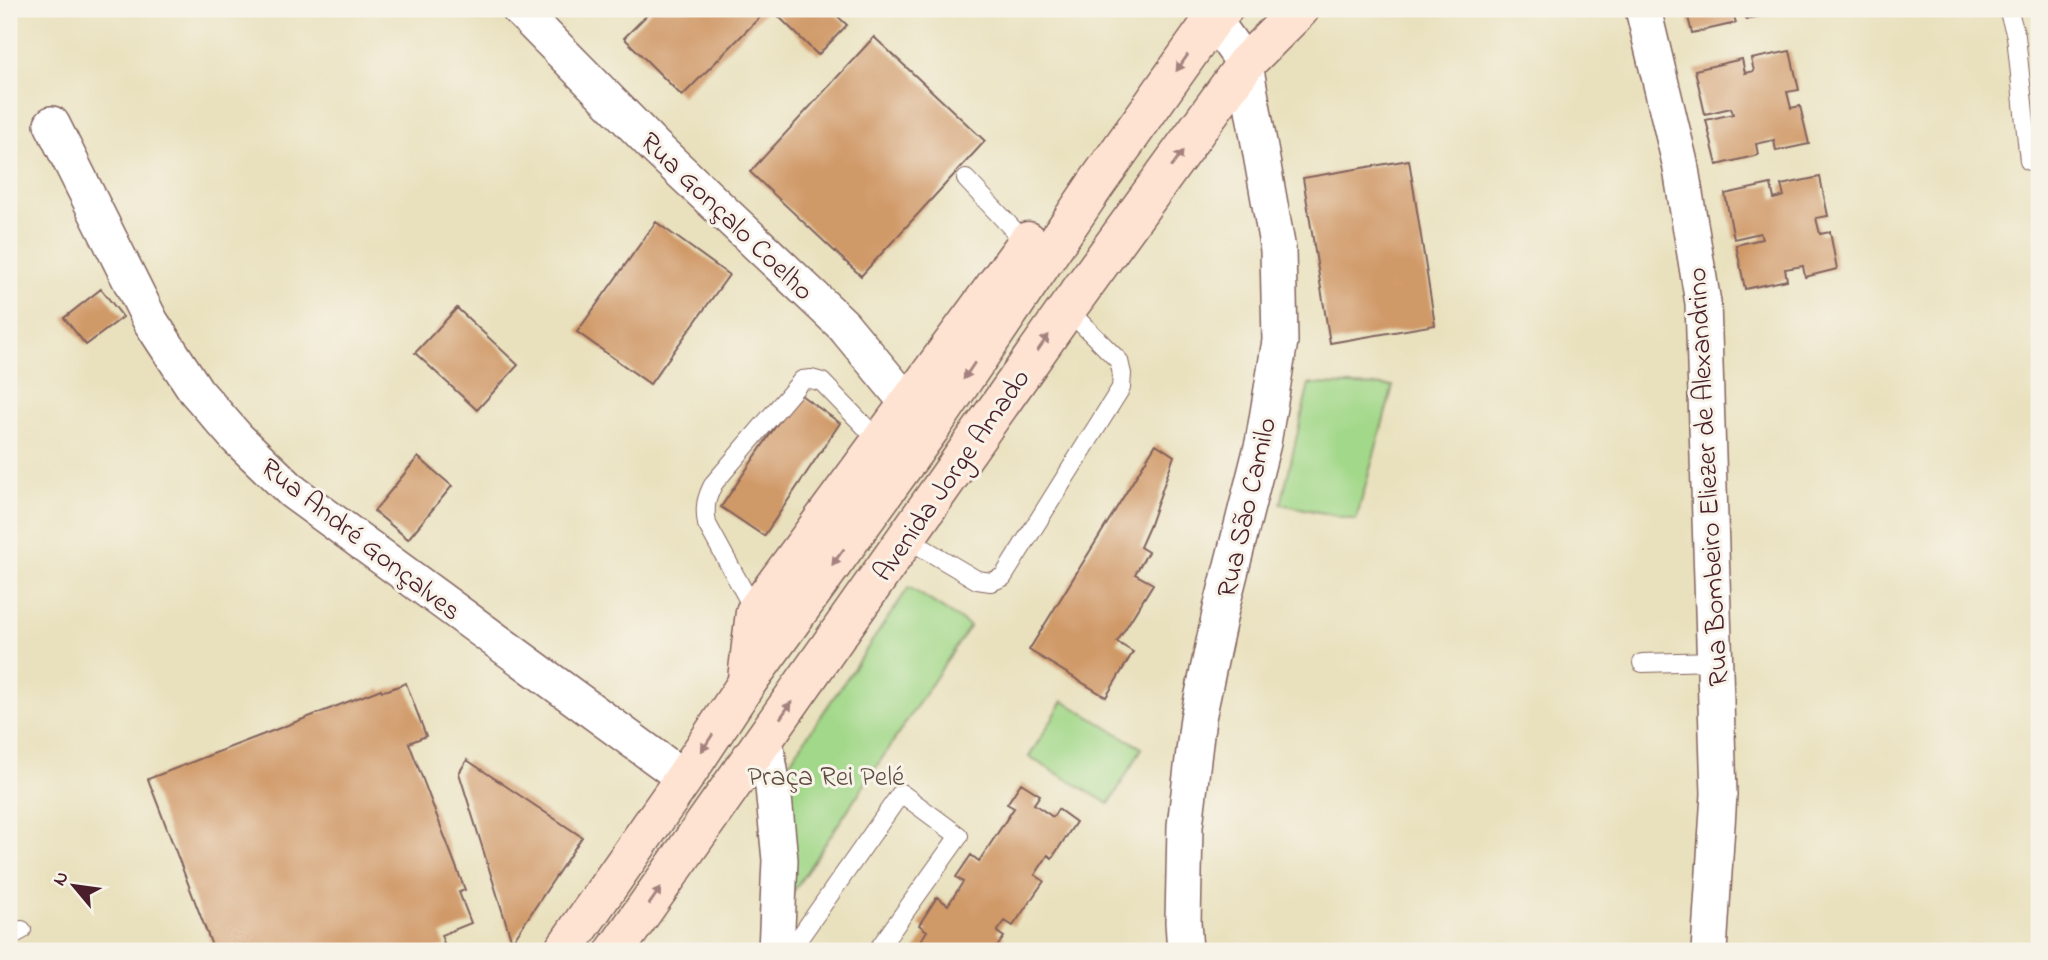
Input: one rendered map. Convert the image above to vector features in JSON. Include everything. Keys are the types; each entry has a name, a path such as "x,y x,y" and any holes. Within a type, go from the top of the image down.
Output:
{"main road":[{"name":"Avenida Jorge Amado","path":"615,951 1117,240 1245,64 1300,9"},
{"name":"Avenida Jorge Amado","path":"563,951 684,778 920,417 1077,212 1214,12"},
{"path":"746,684 755,612 880,442 920,417 1026,243 1049,224 1077,212 1117,240"}],"street":[{"name":"Rua Gonçalo Coelho","path":"519,9 656,148 843,325 920,417"},
{"name":"Rua Bombeiro Eliezer de Alexandrino","path":"1643,9 1680,163 1703,303 1718,794 1709,951"},
{"path":"1214,12 1245,64"},
{"name":"Rua São Camilo","path":"1185,951 1185,825 1198,718 1263,443 1280,341 1278,250 1245,64"},
{"name":"Rua André Gonçalves","path":"52,124 151,322 196,391 237,438 293,492 684,778"},
{"path":"765,741 773,786 780,860 776,951"}],"lane":[{"path":"2008,9 2017,36 2029,161"},
{"path":"966,179 1026,243"},
{"path":"906,538 977,580 991,582 1003,577 1121,388 1119,361 1067,309"},
{"path":"755,612 707,524 704,509 706,497 714,483 802,380 822,382 880,442"},
{"path":"1642,663 1715,661"},
{"path":"790,951 901,793 959,836 877,951"}],"green space":[{"path":"1309,384 1393,386 1356,520 1281,504"},
{"name":"Praça Rei Pelé","path":"909,587 970,626 793,892 782,773"},
{"path":"1063,701 1142,748 1109,804 1029,757"}],"building":[{"path":"653,9 768,9 682,96 624,38"},
{"path":"771,9 830,9 847,25 818,55"},
{"path":"1686,9 1732,9 1736,23 1692,33"},
{"path":"1744,9 1790,9 1790,10 1746,19"},
{"path":"874,37 985,141 861,276 750,172"},
{"path":"1790,51 1799,90 1787,92 1791,108 1800,106 1809,144 1776,151 1774,140 1756,144 1758,155 1717,165 1706,120 1733,114 1731,108 1705,114 1695,70 1742,59 1745,73 1754,71 1751,59"},
{"path":"1409,160 1435,325 1330,343 1303,178"},
{"path":"1820,177 1828,216 1816,218 1820,234 1830,232 1837,269 1805,277 1803,266 1785,269 1787,280 1745,289 1736,245 1762,239 1760,233 1734,239 1725,194 1771,184 1774,199 1784,196 1781,185"},
{"path":"656,222 729,275 650,384 577,332"},
{"path":"101,289 123,317 86,345 64,318"},
{"path":"457,308 518,365 477,410 415,353"},
{"path":"798,393 840,423 764,536 721,507"},
{"path":"1156,444 1174,456 1140,547 1148,552 1135,574 1153,584 1117,642 1133,652 1106,697 1029,650"},
{"path":"418,457 452,486 408,539 374,511"},
{"path":"406,683 426,736 409,743 465,890 459,892 471,923 441,935 445,946 432,951 214,951 148,779 381,689 388,690"},
{"path":"467,760 582,837 512,942 459,773"},
{"path":"1021,783 1040,795 1034,804 1053,817 1058,809 1076,822 1052,858 1048,855 1035,875 1044,881 1013,926 1005,921 997,932 1004,937 994,951 914,951 927,931 919,925 937,897 948,905 963,882 956,877 971,855 979,861 1014,808 1007,804"}]}
